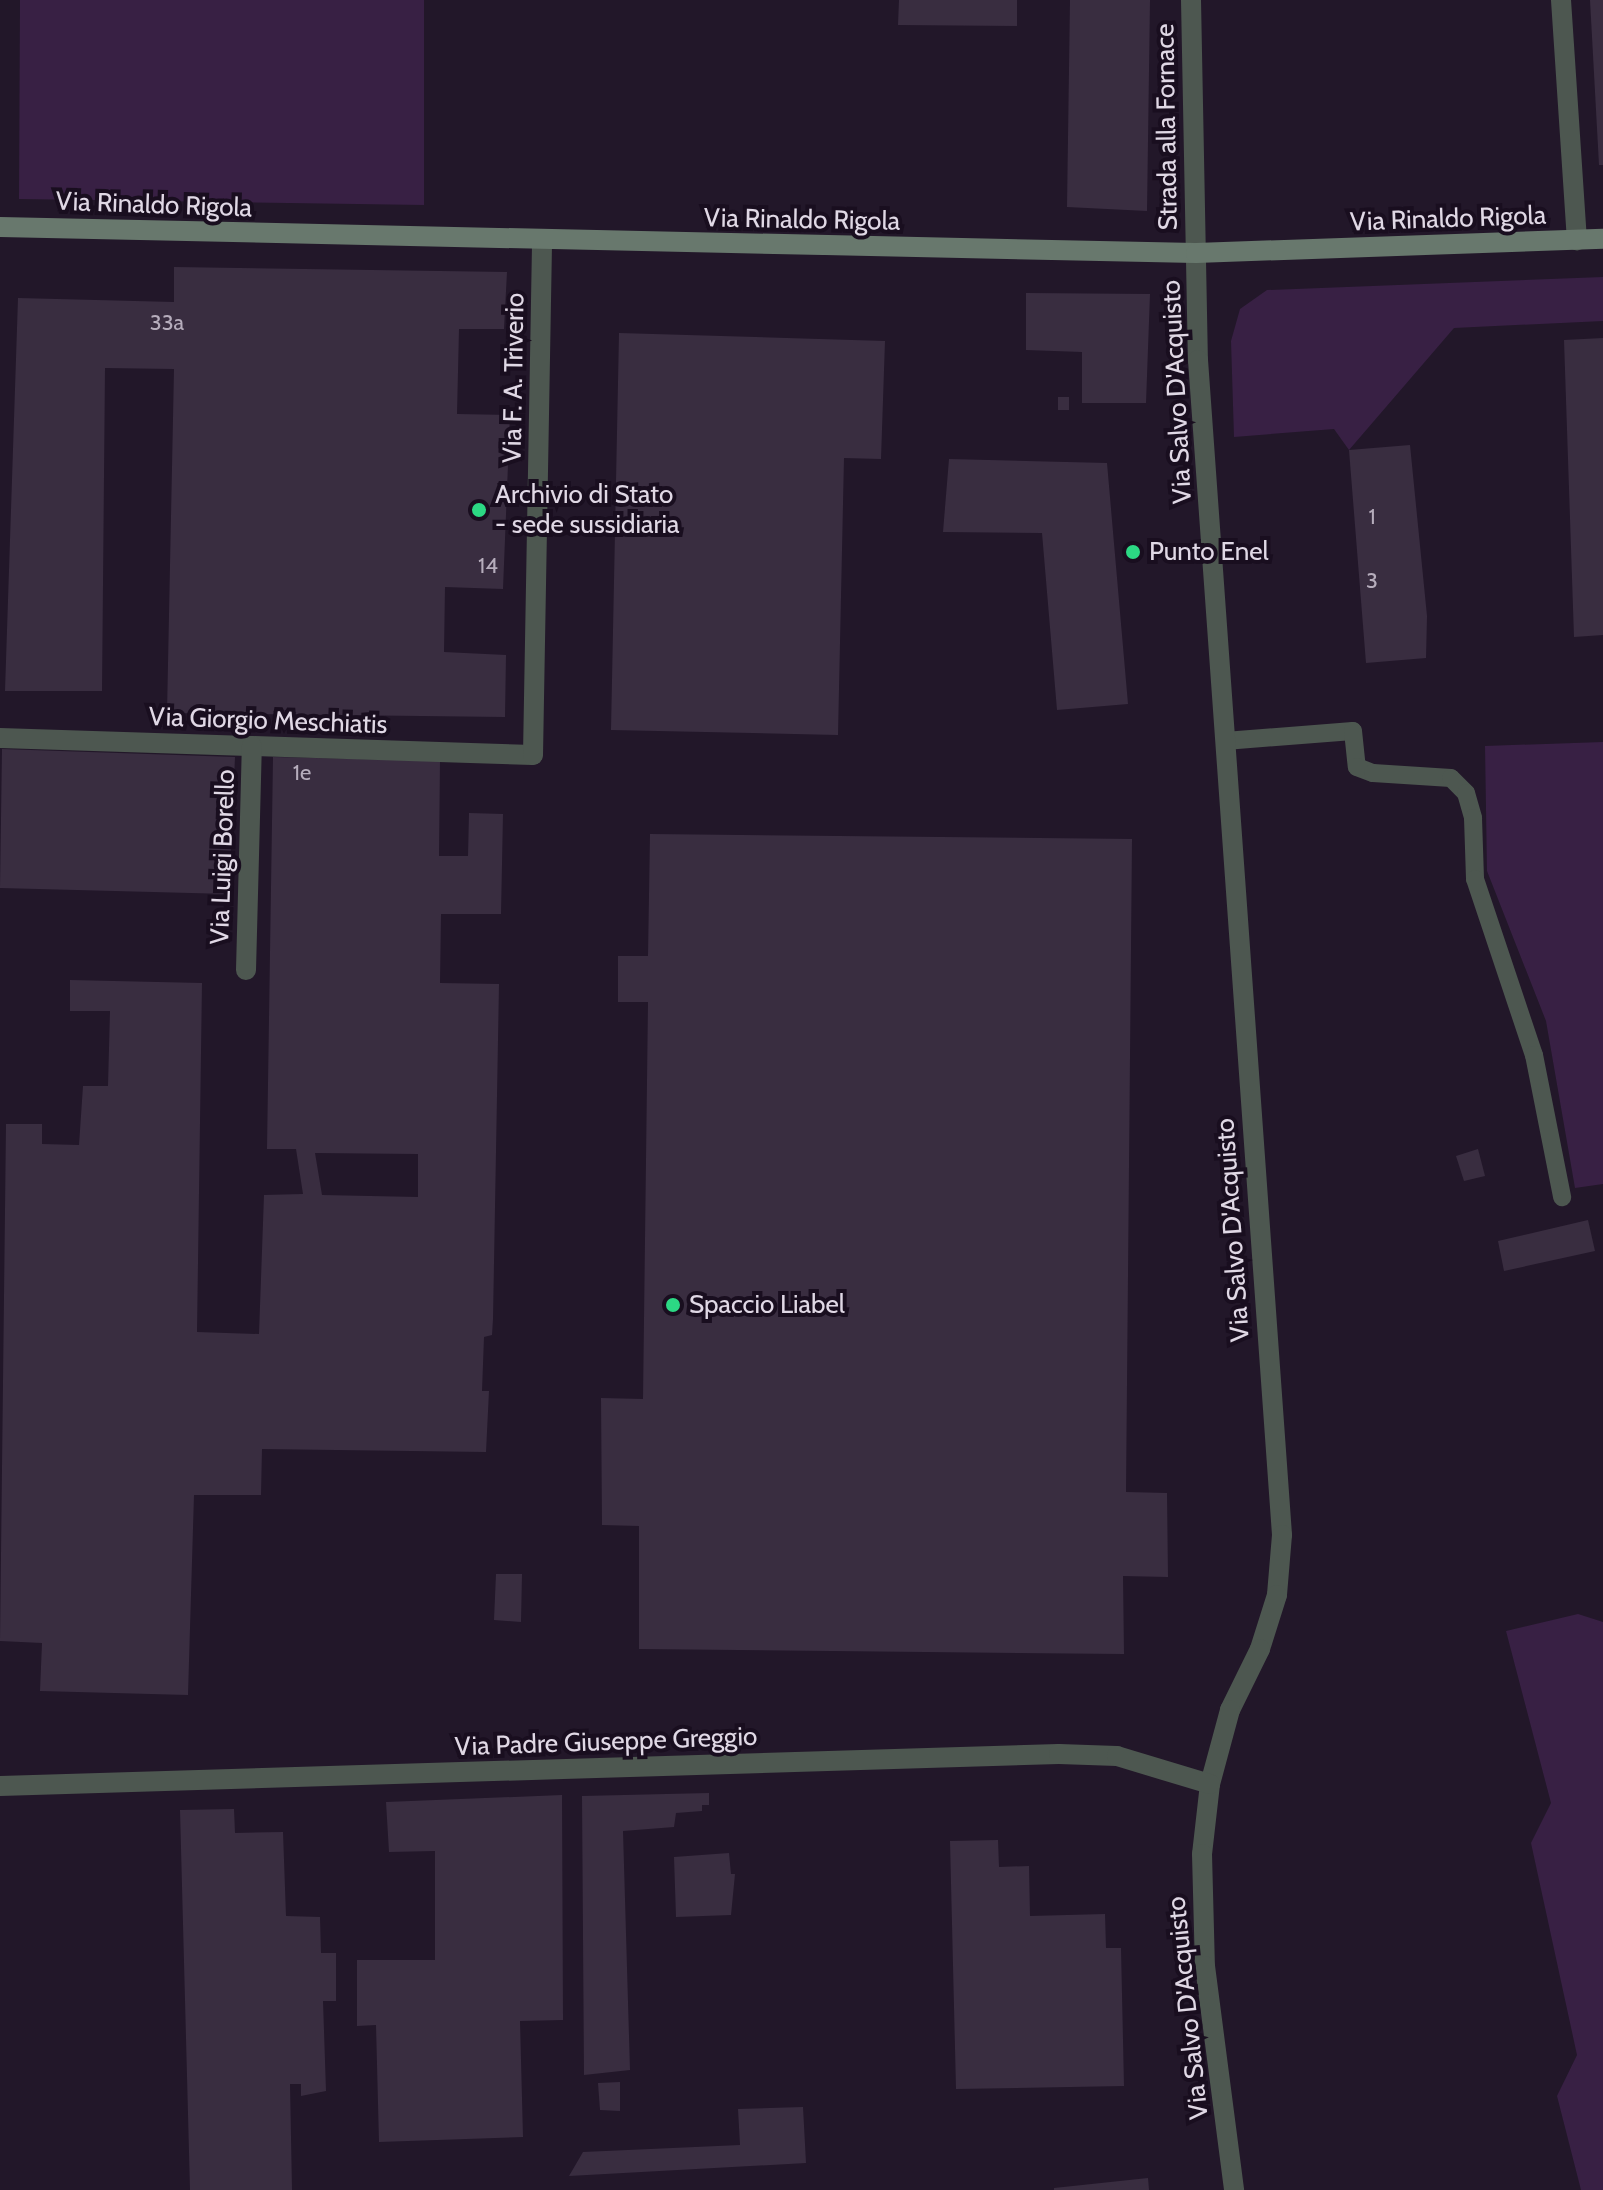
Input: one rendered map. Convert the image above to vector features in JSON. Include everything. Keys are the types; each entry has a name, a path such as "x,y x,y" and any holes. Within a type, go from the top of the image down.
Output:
{"street":[{"name":"Strada alla Fornace","path":"1191,0 1196,253"},
{"path":"1561,0 1577,240"},
{"name":"Via Rinaldo Rigola","path":"0,227 542,242 1196,253 1603,239"},
{"name":"Via F. A. Triverio","path":"533,755 542,242"},
{"name":"Via Salvo D'Acquisto","path":"1196,253 1225,741 1282,1535 1271,1618 1230,1710 1210,1784 1202,1854 1202,1925 1234,2190"},
{"name":"Via Giorgio Meschiatis","path":"0,738 533,755"},
{"name":"Via Luigi Borello","path":"246,970 252,746"},
{"name":"Via Padre Giuseppe Greggio","path":"0,1786 1059,1754 1117,1756 1210,1784"}],"lane":[{"path":"1225,741 1353,731 1357,767 1373,773 1451,778 1466,793 1473,818 1475,879 1534,1055 1562,1197"}],"shaded area":[{"path":"20,0 424,0 424,205 19,199"},
{"path":"1603,277 1603,321 1454,328 1349,450 1334,429 1234,437 1231,341 1240,309 1267,290"},
{"path":"1603,742 1603,1184 1575,1188 1546,1021 1487,871 1485,746"},
{"path":"1578,1614 1603,1622 1603,2190 1581,2190 1557,2096 1577,2055 1531,1843 1551,1803 1506,1631"}],"building":[{"path":"899,0 1017,0 1017,26 898,25"},
{"path":"1070,0 1150,0 1147,211 1067,207"},
{"path":"1590,0 1603,0 1603,165 1599,165"},
{"path":"174,267 507,272 504,329 459,329 457,414 510,415 503,589 445,587 444,652 506,655 505,717 167,713 174,369 105,368 102,691 5,691 18,298 174,302"},
{"path":"1026,293 1150,294 1146,403 1082,403 1082,352 1026,350"},
{"path":"619,333 885,341 881,459 844,458 838,735 611,730"},
{"path":"1603,338 1603,635 1574,637 1564,340"},
{"path":"1058,397 1069,397 1069,410 1058,410"},
{"path":"1410,445 1427,616 1426,658 1366,663 1349,450"},
{"path":"949,459 1107,463 1128,704 1057,710 1042,533 943,532"},
{"path":"2,749 235,757 229,894 0,888"},
{"path":"273,757 440,761 439,856 468,856 469,813 503,814 501,914 441,914 440,983 499,984 493,1319 492,1335 484,1337 482,1391 489,1391 486,1452 262,1449 261,1495 194,1495 188,1695 40,1691 42,1643 0,1641 6,1124 42,1124 42,1144 79,1145 83,1086 108,1086 110,1011 70,1011 70,980 202,983 197,1332 259,1334 264,1195 303,1194 296,1149 267,1149","holes":["315,1153 418,1154 418,1197 322,1195"]},
{"path":"650,834 1132,839 1126,1492 1167,1493 1168,1577 1123,1576 1124,1654 639,1649 639,1526 602,1525 601,1398 643,1399 648,1002 618,1002 618,956 648,956"},
{"path":"1478,1149 1485,1176 1464,1181 1456,1156"},
{"path":"1588,1220 1595,1251 1504,1271 1498,1241"},
{"path":"496,1574 522,1574 521,1622 494,1620"},
{"path":"709,1793 709,1805 702,1805 702,1811 676,1813 674,1827 623,1831 630,2070 584,2075 582,1796"},
{"path":"562,1795 563,2020 520,2021 523,2137 379,2142 376,2025 357,2026 357,1960 435,1960 435,1851 389,1852 386,1802"},
{"path":"234,1809 235,1833 283,1832 286,1916 320,1917 321,1953 336,1953 336,2001 323,2001 326,2091 301,2096 301,2084 290,2084 292,2190 190,2190 180,1810"},
{"path":"998,1840 999,1867 1029,1866 1030,1916 1105,1914 1106,1948 1121,1948 1124,2086 956,2089 950,1841"},
{"path":"729,1853 731,1874 735,1874 731,1915 676,1917 674,1857"},
{"path":"620,2082 620,2111 600,2110 598,2083"},
{"path":"803,2107 806,2163 569,2176 583,2152 740,2145 738,2109"},
{"path":"1148,2178 1149,2190 1054,2190 1054,2188"}],"place":[{"name":"Archivio di Stato - sede sussidiaria","path":"479,510"},
{"name":"Punto Enel","path":"1133,552"},
{"name":"Spaccio Liabel","path":"673,1305"}]}
